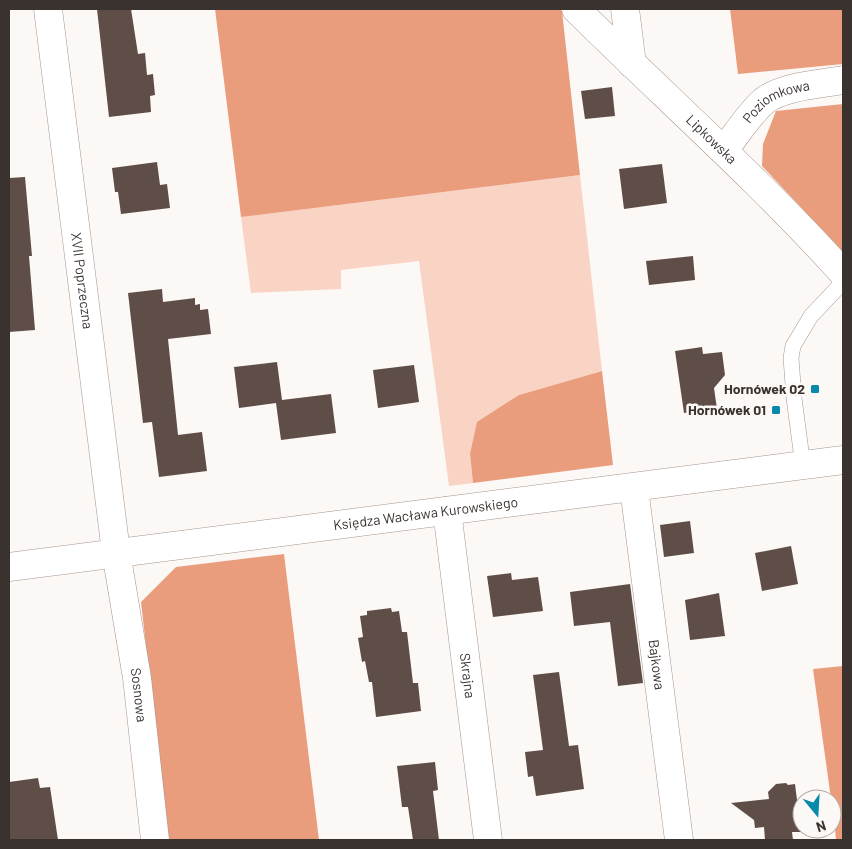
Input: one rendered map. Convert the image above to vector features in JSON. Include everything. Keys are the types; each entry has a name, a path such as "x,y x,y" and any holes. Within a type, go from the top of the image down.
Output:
{"street":[{"name":"XVII Poprzeczna","path":"48,9 116,552"},
{"name":"Lipkowska","path":"576,9 797,222 843,273"},
{"path":"625,9 632,64"},
{"name":"Poziomkowa","path":"724,150 758,108 774,95 788,90 843,80"},
{"name":"Księdza Wacława Kurowskiego","path":"9,567 843,460"},
{"name":"Bajkowa","path":"634,488 679,840"},
{"name":"Skrajna","path":"447,511 488,840"},
{"name":"Sosnowa","path":"116,552 137,678 155,840"}],"lane":[{"path":"803,466 794,398 791,358 793,346 811,316 843,282"}],"shaded area":[{"path":"215,9 559,9 562,11 580,175 241,217"},
{"path":"730,9 843,9 843,64 738,74"},
{"path":"843,104 843,252 762,166 763,144 776,111"},
{"path":"580,175 602,371 519,395 470,454 473,483 449,486 419,261 341,270 341,289 251,293 241,217"},
{"path":"602,371 613,465 473,483 470,454 477,422 519,395"},
{"path":"284,554 319,840 168,840 141,602 176,567"},
{"path":"843,666 843,840 836,839 842,839 842,789 830,789 813,669"}],"building":[{"path":"97,9 131,9 138,54 145,53 147,75 153,74 155,95 150,96 151,112 109,117"},
{"path":"612,87 615,116 585,119 581,91"},
{"path":"157,162 160,185 167,184 170,208 121,214 118,192 115,192 112,168"},
{"path":"662,164 667,203 624,209 619,169"},
{"path":"25,177 32,256 29,256 35,330 9,332 9,178"},
{"path":"693,256 695,280 649,285 646,261"},
{"path":"162,289 163,302 195,298 195,305 200,304 200,310 208,309 211,334 168,339 178,435 202,432 207,471 159,477 152,422 143,423 128,293"},
{"path":"702,347 703,354 722,352 725,375 714,388 717,409 684,413 675,351"},
{"path":"277,362 282,400 331,394 336,433 281,440 276,403 239,408 234,367"},
{"path":"414,365 419,402 378,408 373,370"},
{"path":"690,521 694,553 664,557 660,525"},
{"path":"791,546 798,584 762,591 755,553"},
{"path":"511,573 512,580 538,577 543,611 493,617 487,576"},
{"path":"630,584 643,683 618,686 610,622 574,626 570,592"},
{"path":"719,593 725,636 690,640 685,600"},
{"path":"391,608 392,612 399,611 402,632 407,632 413,683 418,683 421,711 376,717 372,682 369,682 365,661 362,662 358,638 363,637 360,616 367,615 367,611"},
{"path":"559,672 569,746 578,745 584,789 536,796 533,776 528,777 525,752 543,750 533,675"},
{"path":"435,762 438,790 433,791 439,840 413,840 408,807 402,807 397,766"},
{"path":"38,778 40,788 50,787 58,840 9,840 9,782"},
{"path":"776,784 795,784 796,789 792,789 793,840 765,840 764,827 755,828 754,820 731,803 769,799 768,792"}],"place":[{"name":"Hornówek 02","path":"815,389"},
{"name":"Hornówek 01","path":"776,410"}]}
